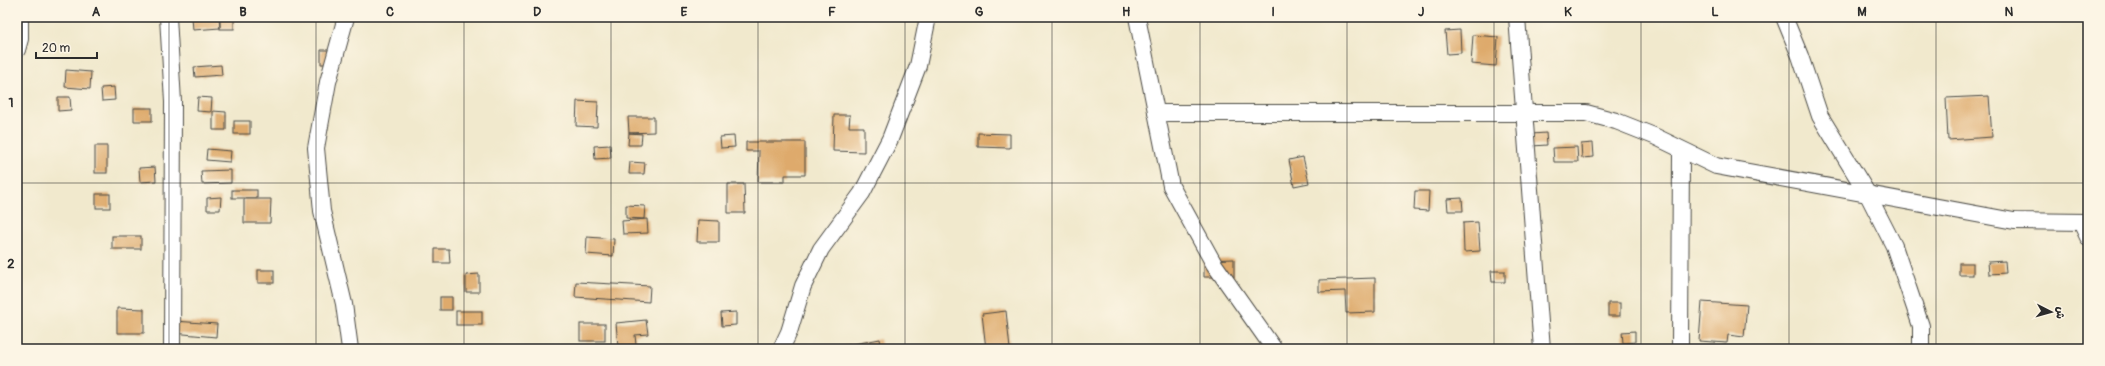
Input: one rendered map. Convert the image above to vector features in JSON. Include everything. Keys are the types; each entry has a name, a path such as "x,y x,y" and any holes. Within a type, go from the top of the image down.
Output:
{"street":[{"path":"17,50 20,39 20,17"},
{"path":"168,17 172,102 172,349"},
{"path":"346,17 328,82 316,148 322,211 344,304 350,349"},
{"path":"781,349 789,332 803,286 821,249 862,193 890,139 918,66 928,17"},
{"path":"1137,17 1171,186 1214,264 1274,349"},
{"path":"1517,17 1542,349"},
{"path":"1784,17 1800,56 1820,116 1867,193 1894,246 1921,326 1921,349"},
{"path":"1156,113 1586,113 1622,123 1654,136 1716,166 2014,221 2084,222 2088,237"},
{"path":"1680,349 1681,150"}],"building":[{"path":"192,17 219,17 220,28 193,30"},
{"path":"220,17 234,17 234,29 220,29"},
{"path":"1460,30 1461,53 1447,54 1445,31"},
{"path":"1473,35 1498,37 1496,66 1471,64"},
{"path":"321,50 338,50 337,64 321,64"},
{"path":"221,65 222,75 195,77 194,67"},
{"path":"66,70 91,72 90,89 65,87"},
{"path":"114,87 115,100 102,101 101,88"},
{"path":"1989,96 1992,137 1948,140 1946,98"},
{"path":"58,97 70,97 71,110 58,111"},
{"path":"198,97 212,98 211,112 197,111"},
{"path":"577,101 598,102 597,127 576,126"},
{"path":"134,108 152,108 152,121 134,121"},
{"path":"213,111 226,112 226,130 213,130"},
{"path":"834,115 850,115 849,127 864,127 864,152 833,151"},
{"path":"628,117 654,117 654,132 629,133"},
{"path":"234,121 250,121 250,134 234,134"},
{"path":"629,133 642,134 641,145 628,145"},
{"path":"978,133 1010,134 1010,148 978,147"},
{"path":"1546,133 1547,145 1532,146 1532,134"},
{"path":"734,136 735,147 721,148 720,137"},
{"path":"746,142 805,142 805,175 785,175 785,182 758,182 759,151 746,151"},
{"path":"1593,143 1594,157 1582,158 1581,144"},
{"path":"610,145 611,158 595,159 594,146"},
{"path":"95,146 107,146 107,173 95,173"},
{"path":"1577,147 1578,162 1554,162 1553,148"},
{"path":"207,149 231,151 230,162 206,160"},
{"path":"1303,157 1309,183 1294,186 1289,160"},
{"path":"630,162 645,163 644,174 629,174"},
{"path":"155,167 156,181 140,182 139,168"},
{"path":"231,170 231,183 202,184 201,171"},
{"path":"728,184 744,184 745,213 728,213"},
{"path":"232,190 257,190 257,198 232,198"},
{"path":"1415,191 1429,191 1428,211 1414,210"},
{"path":"96,194 110,194 110,208 96,208"},
{"path":"221,197 220,210 207,210 207,198"},
{"path":"1462,198 1463,211 1448,211 1447,199"},
{"path":"244,199 271,199 270,223 244,223"},
{"path":"626,205 645,206 644,219 626,218"},
{"path":"647,219 648,233 623,234 622,221"},
{"path":"698,220 719,221 719,242 697,242"},
{"path":"1478,222 1480,251 1464,252 1463,223"},
{"path":"112,236 141,236 141,249 112,249"},
{"path":"587,237 614,239 613,256 586,254"},
{"path":"435,249 449,249 450,263 435,263"},
{"path":"1234,259 1234,277 1204,277 1204,260"},
{"path":"2005,261 2006,273 1989,274 1988,262"},
{"path":"1959,263 1973,263 1973,275 1959,275"},
{"path":"258,270 274,270 274,283 258,283"},
{"path":"1491,271 1505,271 1505,282 1492,282"},
{"path":"479,274 479,292 466,292 466,275"},
{"path":"1375,278 1375,312 1346,313 1345,291 1319,292 1319,280"},
{"path":"576,282 650,286 649,302 575,297"},
{"path":"440,297 452,297 452,310 440,310"},
{"path":"1702,302 1747,305 1744,337 1728,335 1727,343 1699,341"},
{"path":"1608,303 1620,303 1620,316 1608,316"},
{"path":"117,308 144,309 144,333 117,333"},
{"path":"456,311 482,311 482,325 456,325"},
{"path":"1006,311 1010,349 986,349 982,314"},
{"path":"736,312 736,325 722,326 721,313"},
{"path":"646,320 648,334 635,335 636,345 618,346 616,323"},
{"path":"174,321 217,324 216,337 173,333"},
{"path":"580,324 605,324 605,341 580,341"},
{"path":"1635,331 1635,342 1623,343 1622,332"},
{"path":"880,339 882,349 844,349 844,346"}]}
